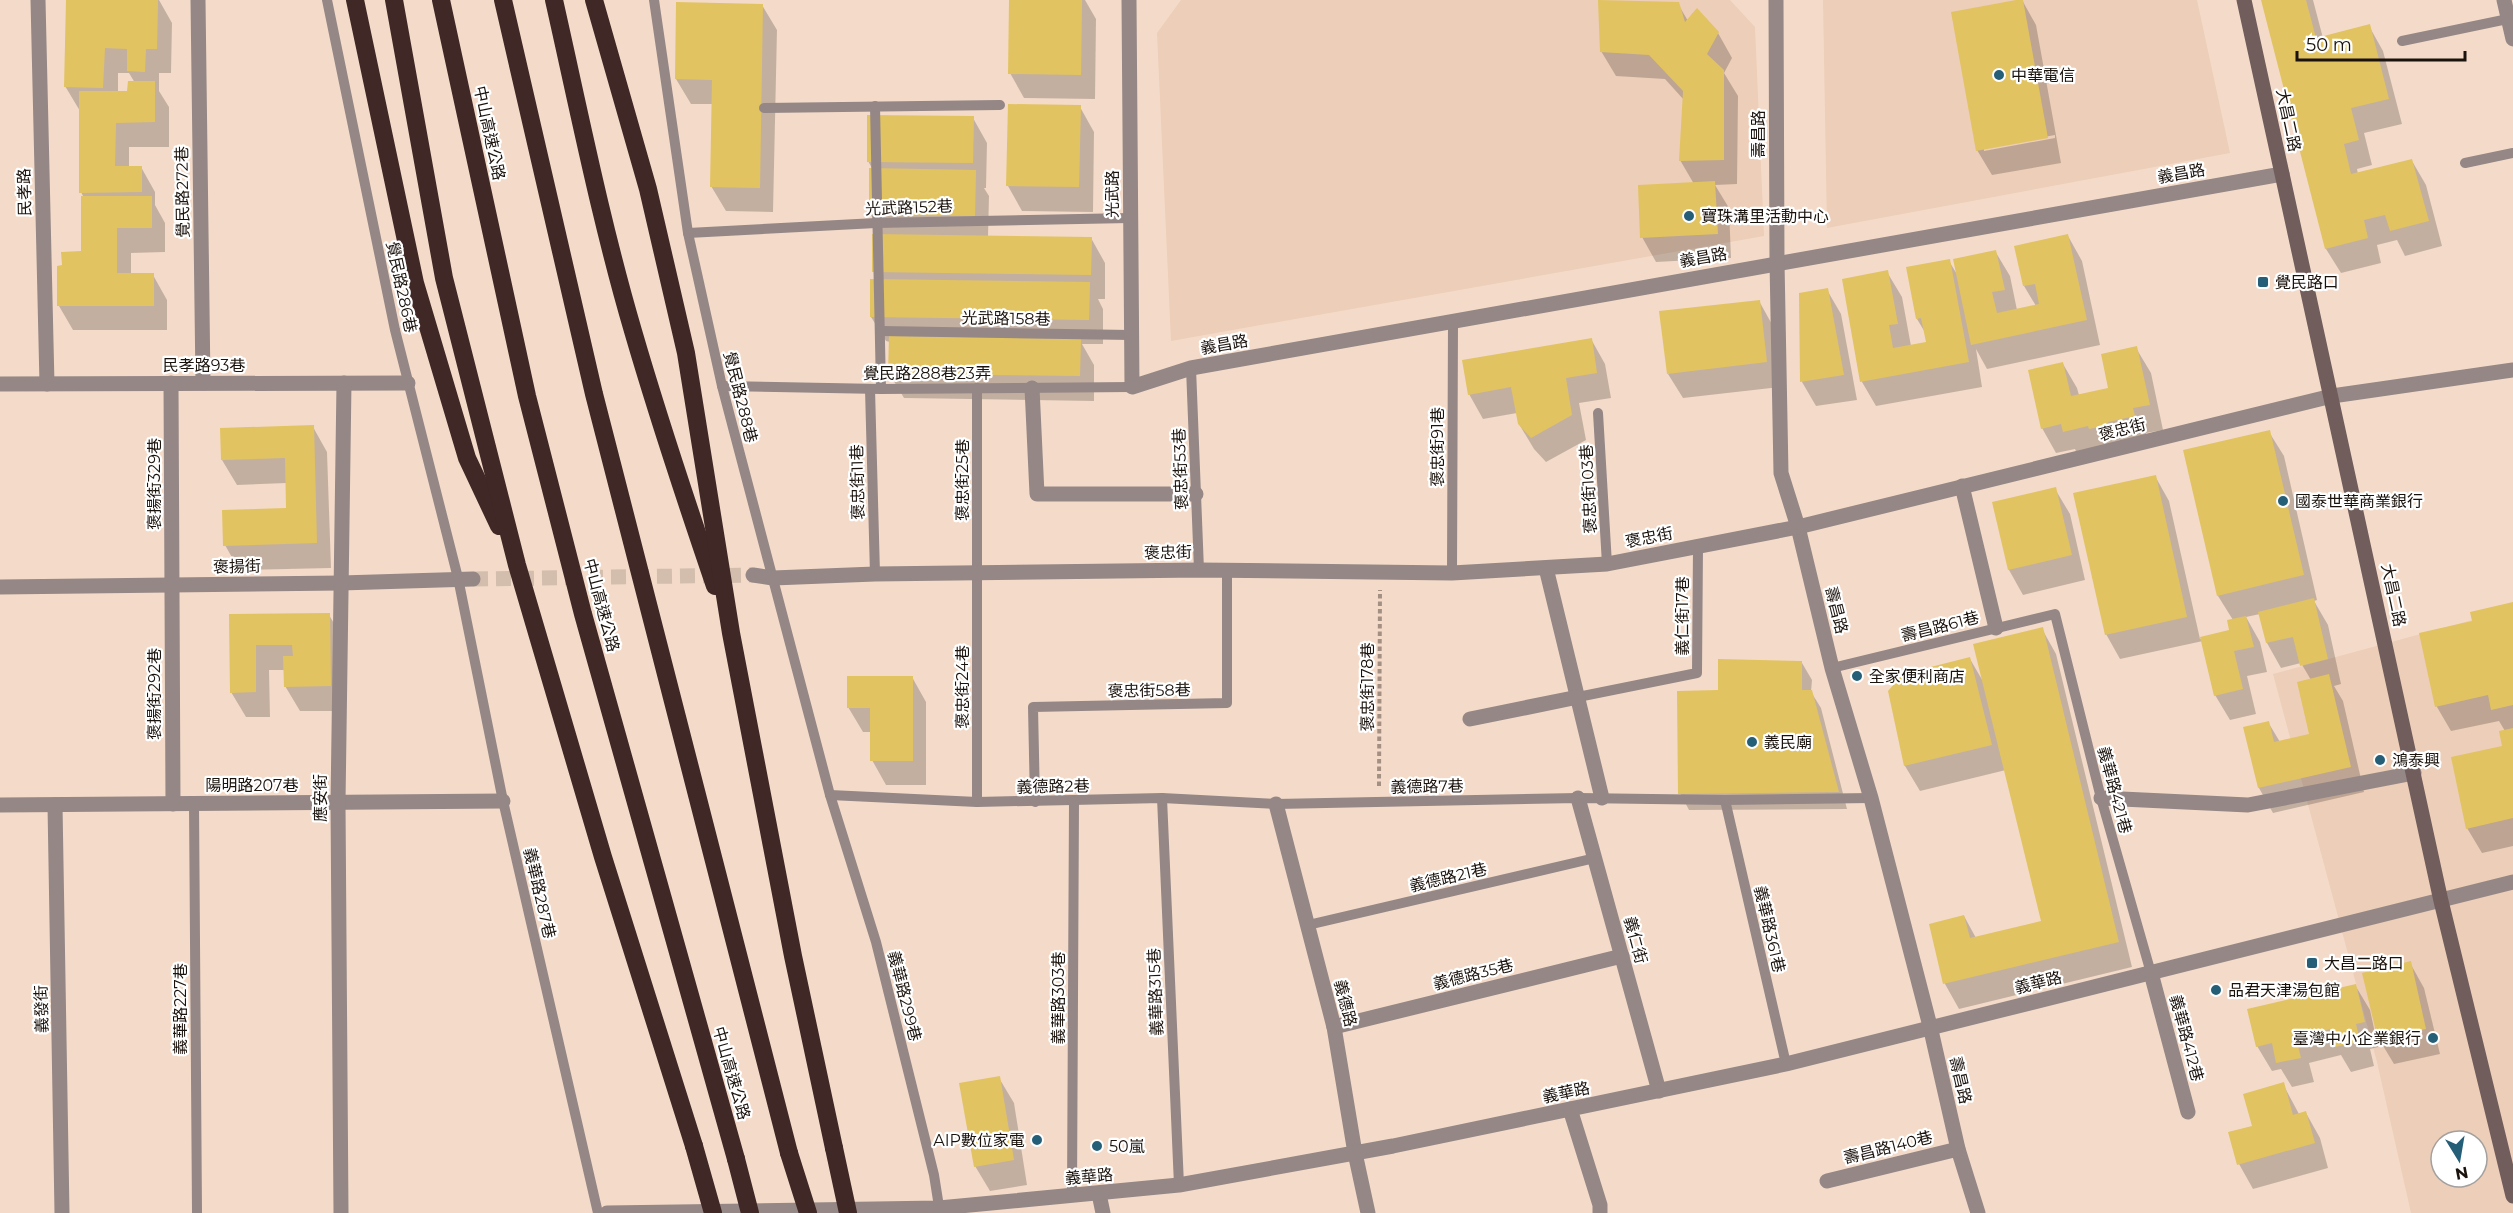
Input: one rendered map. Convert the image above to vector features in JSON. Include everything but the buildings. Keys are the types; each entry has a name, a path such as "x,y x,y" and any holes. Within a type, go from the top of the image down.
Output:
{"highway":[{"path":"555,3 599,201 632,330 681,487 731,633"},
{"path":"595,3 648,189 686,353 731,633 793,956 848,1213"},
{"path":"395,4 444,278 517,565 603,857 713,1213"},
{"name":"中山高速公路","path":"441,4 530,407 583,614 750,1213"},
{"name":"中山高速公路","path":"503,4 594,394 789,1153 808,1213"},
{"path":"356,5 415,283 467,458 517,565"}],"street":[{"name":"民孝路","path":"38,0 47,384"},
{"name":"覺民路272巷","path":"198,0 203,383"},
{"name":"光武路","path":"1129,0 1132,387"},
{"name":"壽昌路","path":"1776,0 1776,262 1781,473 1798,526 1832,668 1871,798 1930,1026 1958,1149 1978,1213"},
{"name":"大昌二路","path":"2244,0 2441,901 2513,1196"},
{"path":"2504,0 2511,18 2513,39"},
{"name":"義昌路","path":"1132,387 1191,368 1776,262 2282,174"},
{"name":"褒忠街","path":"773,578 874,574 1198,570 1452,573 1607,564 1798,526 2331,396 2513,370"},
{"name":"褒揚街329巷","path":"171,383 172,584"},
{"name":"應安街","path":"341,1213 338,803 344,383"},
{"name":"民孝路93巷","path":"0,384 408,383"},
{"path":"1032,388 1037,494 1196,494"},
{"path":"1962,486 1996,628"},
{"path":"1546,568 1602,798"},
{"path":"753,575 773,578"},
{"name":"褒揚街","path":"0,587 341,583 466,578"},
{"name":"褒揚街292巷","path":"172,584 173,804"},
{"path":"1470,719 1578,697"},
{"path":"2101,798 2248,806 2414,773"},
{"name":"義仁街","path":"1578,798 1659,1091"},
{"name":"陽明路207巷","path":"0,805 503,801"},
{"name":"義德路","path":"1276,804 1334,1027 1368,1213"},
{"name":"義發街","path":"55,805 62,1213"},
{"name":"義華路","path":"607,1213 939,1211 1179,1185 1356,1153 1786,1064 1930,1026 2513,882"},
{"name":"義德路35巷","path":"1334,1027 1622,956"},
{"name":"義華路412巷","path":"2151,973 2188,1112"},
{"path":"1570,1109 1600,1205 1600,1213"},
{"name":"壽昌路140巷","path":"1827,1181 1958,1149"},
{"path":"1099,1194 1103,1213"}],"lane":[{"name":"覺民路286巷","path":"327,0 395,330 408,383 466,578"},
{"name":"覺民路288巷","path":"654,0 688,233 722,386 831,795"},
{"path":"2402,41 2511,18"},
{"path":"764,108 1000,105"},
{"name":"褒忠街11巷","path":"874,106 881,331 876,389 874,574"},
{"path":"2465,163 2513,153"},
{"name":"光武路152巷","path":"688,233 876,223 1130,218"},
{"name":"褒忠街91巷","path":"1452,573 1453,321"},
{"name":"光武路158巷","path":"881,331 1131,335"},
{"name":"褒忠街53巷","path":"1191,368 1198,570"},
{"name":"覺民路288巷23弄","path":"722,386 876,389 1132,387"},
{"name":"褒忠街25巷","path":"977,388 977,573"},
{"name":"褒忠街103巷","path":"1599,413 1607,564"},
{"name":"義仁街17巷","path":"1578,697 1697,673 1698,546"},
{"name":"褒忠街58巷","path":"1035,802 1033,707 1227,703 1227,570"},
{"name":"褒忠街24巷","path":"977,573 977,802"},
{"name":"義華路287巷","path":"466,578 503,801 598,1213"},
{"name":"壽昌路61巷","path":"1832,668 2055,614"},
{"name":"義華路421巷","path":"2055,614 2101,798 2151,973"},
{"name":"義德路2巷","path":"831,795 977,802 1162,798 1276,804"},
{"name":"義華路299巷","path":"831,795 876,942 934,1175 939,1211"},
{"name":"義華路315巷","path":"1162,798 1179,1185"},
{"path":"1578,798 1725,800 1871,798"},
{"name":"義德路7巷","path":"1276,804 1578,798"},
{"name":"義華路361巷","path":"1725,800 1786,1064"},
{"name":"義華路303巷","path":"1072,1196 1074,801"},
{"name":"義華路227巷","path":"194,804 197,1213"},
{"name":"義德路21巷","path":"1308,924 1594,858"}],"path":[{"name":"褒忠街178巷","path":"1379,802 1380,572"}],"shaded area":[{"path":"1181,0 1730,0 1755,27 1764,236 1171,341 1157,33"},
{"path":"1823,0 2197,0 2230,153 1827,228"},
{"path":"2513,609 2513,1213 2411,1213 2377,1062 2273,674"}],"tunnel":[{"path":"473,579 753,575"}],"place":[{"name":"中華電信","path":"1999,75"},
{"name":"寶珠溝里活動中心","path":"1689,216"},
{"name":"覺民路口","path":"2263,282"},
{"name":"國泰世華商業銀行","path":"2283,501"},
{"name":"全家便利商店","path":"1857,676"},
{"name":"義民廟","path":"1752,742"},
{"name":"鴻泰興","path":"2380,760"},
{"name":"大昌二路口","path":"2312,963"},
{"name":"品君天津湯包館","path":"2216,990"},
{"name":"臺灣中小企業銀行","path":"2433,1038"},
{"name":"AIP數位家電","path":"1037,1140"},
{"name":"50嵐","path":"1097,1146"}]}
